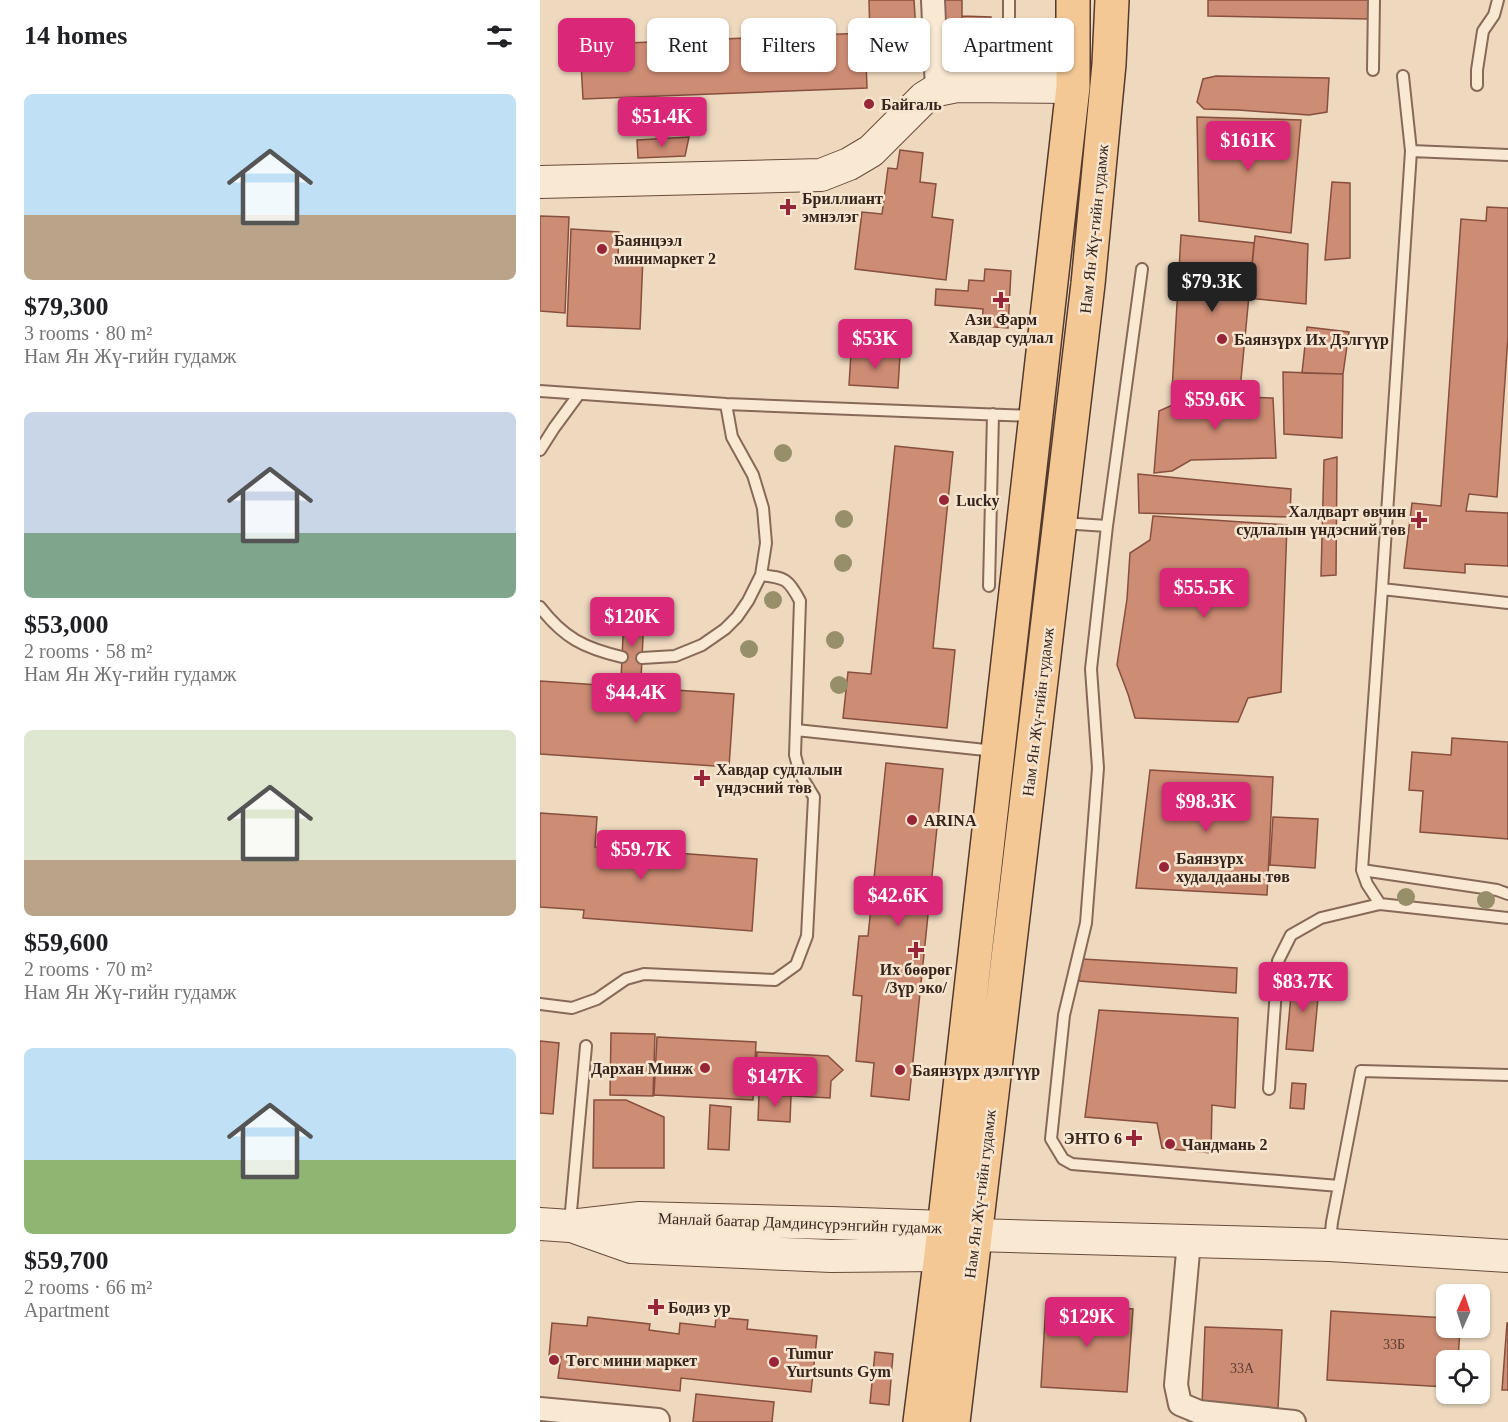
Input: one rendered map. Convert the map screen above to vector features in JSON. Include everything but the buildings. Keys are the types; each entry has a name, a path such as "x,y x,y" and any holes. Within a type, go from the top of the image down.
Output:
{"main road":[{"name":"Нам Ян Жү-гийн гудамж","path":"921,1422 1073,87 1073,0"},
{"name":"Нам Ян Жү-гийн гудамж","path":"953,1422 1088,284 1103,144 1112,0"}],"street":[{"path":"933,0 938,90"},
{"path":"540,182 821,175 849,164 871,151 924,98 938,90 957,86 1073,87"},
{"name":"Манлай баатар Дамдинсүрэнгийн гудамж","path":"555,1225 640,1218 942,1241 975,1235 1330,1245 1508,1256"},
{"path":"1189,1241 1176,1385 1179,1404 1199,1412 1294,1422"},
{"path":"540,1409 658,1420 657,1422"}],"lane":[{"path":"1009,0 1009,86"},
{"path":"1373,70 1374,0"},
{"path":"1477,85 1477,70 1484,31 1494,15 1498,0"},
{"path":"1380,904 1367,884 1362,870 1411,151 1403,76"},
{"path":"1411,151 1508,155"},
{"path":"1142,269 1107,526 1091,669 1098,768 1086,923 1064,1015 1052,1139 1063,1159 1072,1164 1339,1186"},
{"path":"540,391 726,404 1036,416"},
{"path":"540,450 579,394"},
{"path":"642,658 675,656 702,645 737,617 748,601 760,575 766,543 763,508 753,475 732,436 726,404"},
{"path":"989,586 993,414"},
{"path":"1061,523 1107,526"},
{"path":"540,1004 572,1008 597,999 626,979 644,974 775,980 796,965 807,936 814,797 800,774 795,754 800,601 793,586 783,578 760,575"},
{"path":"1382,589 1508,603"},
{"path":"540,607 552,623 569,636 589,647 622,657"},
{"path":"796,730 998,751"},
{"path":"1362,870 1491,888 1508,894"},
{"path":"1269,1089 1278,961 1291,934 1321,918 1380,904 1508,918"},
{"path":"555,1225 572,1195 586,1046"},
{"path":"1330,1245 1332,1222 1361,1071 1508,1075"}],"place":[{"name":"Байгаль","path":"869,104"},
{"name":"Бриллиант эмнэлэг","path":"788,207"},
{"name":"Баянцээл минимаркет 2","path":"602,249"},
{"name":"Ази Фарм Хавдар судлал","path":"1001,300"},
{"name":"Баянзүрх Их Дэлгүүр","path":"1222,339"},
{"name":"Lucky","path":"944,500"},
{"name":"Халдварт өвчин судлалын үндэсний төв","path":"1419,520"},
{"name":"Хавдар судлалын үндэсний төв","path":"702,778"},
{"name":"ARINA","path":"912,820"},
{"name":"Баянзүрх худалдааны төв","path":"1164,867"},
{"name":"Их бөөрөг /3үр эко/","path":"916,950"},
{"name":"Дархан Минж","path":"705,1068"},
{"name":"Баянзүрх дэлгүүр","path":"900,1070"},
{"name":"ЭНТО 6","path":"1134,1138"},
{"name":"Чандмань 2","path":"1170,1144"},
{"name":"Бодиз ур","path":"656,1307"},
{"name":"Төгс мини маркет","path":"554,1360"},
{"name":"Tumur Yurtsunts Gym","path":"774,1362"}]}
